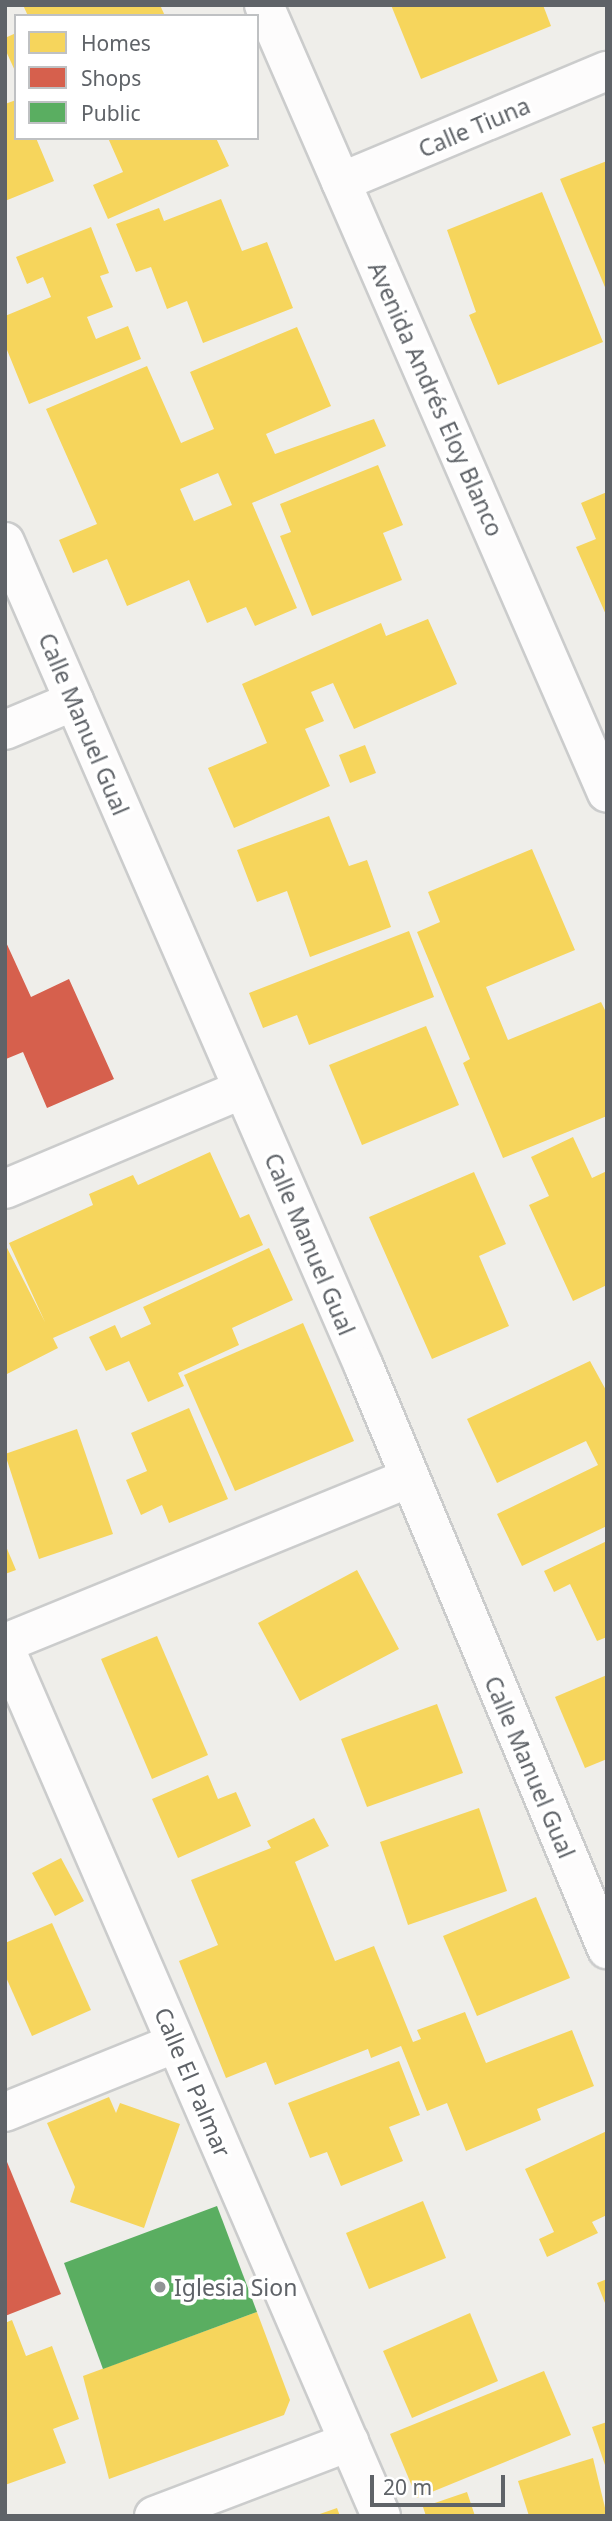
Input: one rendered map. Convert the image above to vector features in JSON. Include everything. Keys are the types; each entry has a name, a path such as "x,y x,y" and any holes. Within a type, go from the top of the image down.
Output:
{"street":[{"name":"Avenida Andrés Eloy Blanco","path":"264,5 607,793"},
{"name":"Calle Tiuna","path":"341,182 607,71"},
{"name":"Calle Manuel Gual","path":"5,542 410,1478 607,1950"},
{"path":"5,730 74,701"},
{"path":"5,1189 243,1089"},
{"path":"5,1643 410,1478"},
{"name":"Calle El Palmar","path":"5,1648 381,2516"},
{"path":"5,2112 176,2043"},
{"path":"154,2516 349,2442"}],"building: Homes":[{"path":"23,5 160,5 164,14 27,14"},
{"path":"391,5 543,5 551,26 421,79"},
{"path":"14,34 14,69 5,49 5,38"},
{"path":"14,101 14,140 37,140 54,181 5,201 5,104"},
{"path":"109,140 217,140 229,166 108,219 93,185 123,172"},
{"path":"607,161 607,292 560,179"},
{"path":"542,192 603,342 498,385 469,315 476,312 447,230"},
{"path":"221,199 242,251 267,242 293,308 203,343 187,301 167,309 151,267 136,272 116,224 159,208 164,221"},
{"path":"91,227 109,273 100,276 113,307 87,317 96,339 128,326 141,359 29,404 5,345 5,316 51,297 43,277 27,284 16,257"},
{"path":"297,327 331,406 266,434 275,454 374,419 386,446 252,503 297,608 255,626 246,607 207,623 189,580 127,606 107,559 73,573 59,540 97,524 46,409 147,366 181,443 214,429 190,372","holes":["218,473 232,505 194,521 180,489"]},
{"path":"378,465 403,525 383,533 402,580 312,616 280,536 291,532 280,504"},
{"path":"607,492 607,617 576,547 596,539 581,503"},
{"path":"428,619 457,684 354,729 333,683 311,692 324,721 305,729 330,786 234,828 208,768 267,743 242,684 381,623 386,636"},
{"path":"365,745 376,773 350,783 339,755"},
{"path":"329,816 349,866 367,860 391,927 310,957 287,891 257,902 237,850"},
{"path":"532,849 575,950 486,987 508,1040 601,1002 607,1014 607,1116 503,1158 463,1063 470,1059 417,932 440,922 428,892"},
{"path":"409,931 434,997 309,1045 297,1015 263,1028 249,993"},
{"path":"426,1026 459,1105 362,1145 329,1065"},
{"path":"573,1137 592,1178 607,1171 607,1285 573,1301 529,1205 549,1196 531,1157"},
{"path":"210,1152 240,1218 249,1214 263,1245 53,1338 58,1348 5,1375 5,1244 45,1322 9,1243 93,1205 89,1194 133,1175 138,1185"},
{"path":"474,1172 506,1244 479,1256 509,1326 432,1359 369,1217"},
{"path":"269,1248 293,1300 232,1328 239,1345 178,1373 184,1386 148,1402 129,1361 106,1371 89,1337 115,1325 121,1338 151,1324 143,1307"},
{"path":"303,1323 354,1441 235,1491 184,1375"},
{"path":"590,1361 607,1392 607,1526 522,1566 497,1514 598,1465 586,1441 497,1483 467,1419"},
{"path":"189,1408 228,1499 169,1523 162,1505 141,1515 126,1480 147,1471 131,1433"},
{"path":"77,1429 113,1534 39,1559 5,1454"},
{"path":"607,1541 607,1637 597,1641 570,1584 554,1592 544,1571"},
{"path":"5,1544 16,1570 5,1574"},
{"path":"357,1570 399,1649 300,1701 258,1623"},
{"path":"157,1636 208,1755 152,1779 101,1659"},
{"path":"607,1675 607,1759 585,1768 555,1697"},
{"path":"437,1704 463,1773 367,1807 341,1739"},
{"path":"208,1775 218,1799 236,1792 251,1826 178,1858 152,1799"},
{"path":"479,1808 507,1891 408,1925 380,1842"},
{"path":"314,1818 329,1846 295,1862 335,1961 374,1946 413,2042 421,2039 417,2030 465,2012 486,2063 572,2030 594,2086 537,2109 541,2120 466,2151 447,2103 427,2111 401,2046 371,2058 368,2049 275,2085 266,2062 226,2078 179,1961 218,1945 191,1880 271,1848 267,1841"},
{"path":"61,1858 84,1901 55,1916 32,1873"},
{"path":"536,1897 570,1978 477,2016 443,1936"},
{"path":"52,1923 91,2010 32,2036 5,1975 5,1943"},
{"path":"399,2061 420,2115 389,2127 403,2161 341,2186 327,2152 310,2158 288,2103"},
{"path":"109,2097 116,2113 120,2103 180,2124 144,2228 70,2202 75,2187 47,2123"},
{"path":"607,2131 607,2215 592,2222 598,2233 547,2257 539,2239 554,2232 525,2169"},
{"path":"423,2201 446,2258 369,2289 346,2233"},
{"path":"607,2279 607,2308 597,2283"},
{"path":"257,2312 290,2400 284,2415 109,2479 83,2376"},
{"path":"470,2313 498,2381 412,2418 383,2351"},
{"path":"12,2320 26,2356 52,2346 79,2419 53,2429 66,2463 5,2485 5,2323"},
{"path":"544,2371 571,2435 417,2498 390,2434"},
{"path":"607,2422 607,2468 606,2468 592,2427"},
{"path":"593,2458 607,2516 529,2516 518,2481"},
{"path":"467,2492 475,2516 426,2516 423,2507"},
{"path":"337,2508 340,2516 317,2516 317,2515"}],"building: Shops":[{"path":"5,940 31,997 69,979 114,1079 47,1108 23,1052 6,1059"},
{"path":"5,2157 61,2294 5,2316"}],"building: Public":[{"name":"Iglesia Sion","path":"217,2206 257,2312 103,2369 64,2263"}],"place":[{"name":"Iglesia Sion","path":"160,2287"}]}
